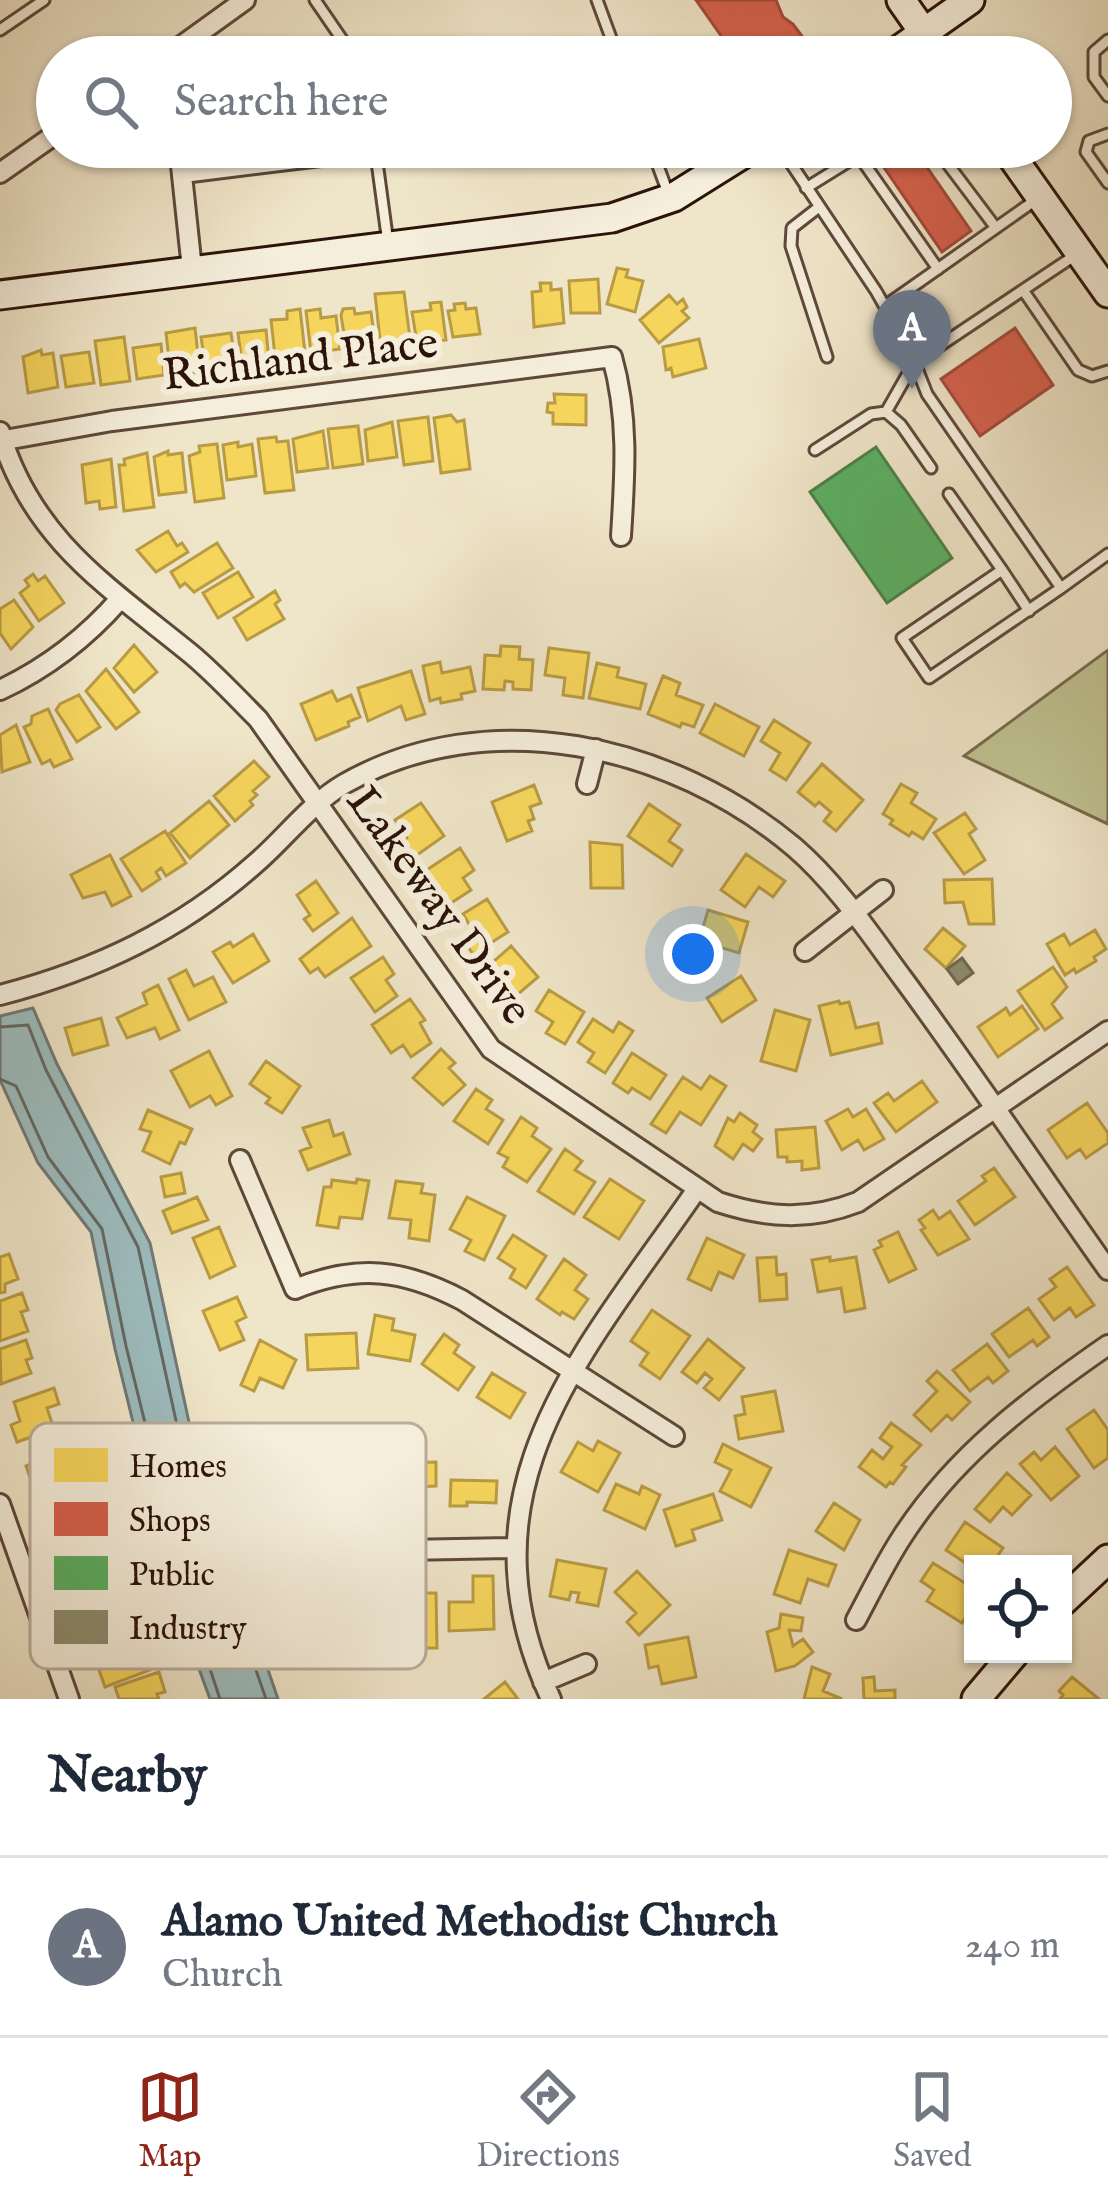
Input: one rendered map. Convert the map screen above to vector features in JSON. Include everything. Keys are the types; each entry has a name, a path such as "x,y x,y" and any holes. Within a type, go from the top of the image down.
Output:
{"street":[{"path":"195,36 244,0"},
{"path":"901,0 927,36"},
{"path":"940,36 970,0"},
{"path":"0,172 36,148"},
{"path":"182,168 192,269"},
{"path":"183,173 224,168"},
{"path":"0,295 611,218 670,198 719,168"},
{"path":"1020,168 1108,293"},
{"name":"Richland Place","path":"1,438 612,357 625,420 621,536"},
{"name":"Lakeway Drive","path":"1,438 55,538 120,599 215,675 292,764 491,1048 718,1202 788,1217 824,1213 874,1194 1108,1031"},
{"path":"0,690 60,656 97,626 120,599"},
{"path":"0,995 105,962 161,933 227,887 318,803 373,770 452,746 535,739 625,755 687,779 794,847 854,914 1108,1270"},
{"path":"587,784 596,749"},
{"path":"805,951 883,890"},
{"path":"240,1160 295,1289 329,1275 364,1271 425,1283 462,1300 674,1436"},
{"path":"586,1664 547,1690 523,1620 517,1585 522,1492 536,1442 573,1369 697,1189"},
{"path":"856,1619 902,1537 975,1448 1047,1387 1108,1346"},
{"path":"0,1504 7,1547 30,1603"},
{"path":"426,1550 516,1548"},
{"path":"1072,1593 1108,1559"},
{"path":"976,1699 1006,1663"},
{"path":"57,1669 69,1699"}],"lane":[{"path":"0,30 44,0"},
{"path":"315,0 340,36"},
{"path":"597,0 610,36"},
{"path":"1108,40 1094,52 1094,77 1108,96"},
{"path":"1108,134 1089,141 1086,152 1108,183"},
{"path":"378,168 388,246"},
{"path":"659,168 670,198"},
{"path":"793,168 885,306 926,394 1061,588"},
{"path":"806,188 839,168"},
{"path":"867,168 938,269"},
{"path":"950,168 995,229"},
{"path":"885,306 1040,197"},
{"path":"819,207 792,228 791,246 827,357"},
{"path":"886,412 914,363 1079,252"},
{"path":"1023,290 1078,370 1092,376 1108,371"},
{"path":"814,450 871,414 886,412 931,468"},
{"path":"949,494 1029,610"},
{"path":"1002,570 902,638 929,678 1108,554"}],"green space":[{"path":"1108,650 1108,824 964,756"}],"water":[{"path":"33,1008 150,1243 189,1423 133,1423 91,1232 38,1163 0,1080 0,1016"},
{"path":"199,1669 268,1669 278,1699 210,1699"}],"building: Homes":[{"path":"617,268 628,270 626,277 643,281 635,312 607,304"},
{"path":"598,279 600,313 571,313 569,281"},
{"path":"540,283 551,283 551,290 561,289 564,323 534,327 532,292 541,291"},
{"path":"404,292 411,346 393,348 392,342 380,340 375,294"},
{"path":"669,295 677,304 683,299 687,307 682,311 689,318 659,343 640,320"},
{"path":"441,302 446,340 417,343 412,312 431,310 430,303"},
{"path":"465,303 466,309 476,308 480,334 453,337 448,311 455,310 454,304"},
{"path":"354,308 355,314 371,312 376,349 347,353 341,315 343,309"},
{"path":"300,309 306,361 276,365 271,320 287,319 287,311"},
{"path":"320,309 321,318 336,316 340,349 311,353 306,311"},
{"path":"195,328 200,372 171,377 166,333"},
{"path":"266,330 269,361 242,364 238,333"},
{"path":"231,333 236,367 206,370 201,337"},
{"path":"124,337 130,381 101,385 95,341"},
{"path":"699,339 706,368 673,377 671,368 666,370 663,347"},
{"path":"161,344 164,375 137,379 133,348"},
{"path":"41,350 42,355 53,353 58,387 28,393 23,357"},
{"path":"89,352 94,383 66,387 61,356"},
{"path":"554,394 586,395 586,425 553,424 553,413 547,412 548,403 555,403"},
{"path":"451,415 457,422 464,420 470,469 441,473 434,418"},
{"path":"428,417 433,461 404,465 398,421"},
{"path":"392,422 397,457 368,461 365,430"},
{"path":"358,426 363,464 333,468 328,429"},
{"path":"323,431 328,468 297,472 293,439"},
{"path":"276,437 277,442 288,441 294,490 265,493 258,439"},
{"path":"238,442 238,447 252,444 256,476 227,480 223,445"},
{"path":"217,444 224,498 195,502 189,456 200,452 199,446"},
{"path":"168,451 168,455 182,453 186,492 159,495 154,457"},
{"path":"147,453 154,507 124,511 119,465"},
{"path":"111,459 116,507 100,509 99,501 86,503 82,465"},
{"path":"168,531 177,546 182,543 188,552 156,572 137,550"},
{"path":"217,543 233,568 194,592 185,583 180,587 171,572"},
{"path":"238,572 253,597 218,618 203,593"},
{"path":"33,574 38,581 45,576 64,603 39,621 20,593"},
{"path":"275,591 280,600 275,604 284,619 247,640 234,618"},
{"path":"14,600 33,627 11,649 0,633 0,609"},
{"path":"134,645 157,672 134,692 114,668"},
{"path":"501,646 520,647 519,659 533,660 531,690 513,689 513,682 505,681 504,690 483,689 485,655 500,656"},
{"path":"549,648 589,653 583,698 563,695 565,678 545,675"},
{"path":"440,662 442,673 470,667 475,691 461,694 462,699 430,701 423,666"},
{"path":"597,663 619,668 617,677 646,684 640,709 589,698"},
{"path":"106,669 139,712 116,729 86,691"},
{"path":"411,671 425,714 406,720 401,706 368,721 358,688"},
{"path":"663,676 680,683 676,695 703,705 694,727 682,723 680,727 648,714"},
{"path":"332,691 337,701 351,695 360,717 316,740 301,704"},
{"path":"79,695 100,727 77,742 56,710"},
{"path":"715,704 759,727 744,756 700,733"},
{"path":"48,709 72,759 54,767 50,760 42,764 24,727 31,724 32,716"},
{"path":"774,720 810,743 786,780 770,770 780,753 761,741"},
{"path":"16,725 30,762 2,772 0,735"},
{"path":"254,761 269,777 253,791 257,795 250,801 253,805 235,821 214,796"},
{"path":"822,764 863,800 836,831 824,821 831,812 798,792"},
{"path":"901,784 917,793 911,803 936,819 923,839 912,832 909,836 883,814"},
{"path":"534,785 541,803 530,807 532,831 507,841 492,802"},
{"path":"209,801 229,825 190,858 170,833"},
{"path":"421,803 444,836 410,860 399,844 407,838 395,820"},
{"path":"649,804 680,825 669,841 682,850 672,866 628,836"},
{"path":"965,813 976,829 969,834 985,860 964,874 934,833"},
{"path":"165,831 186,863 166,876 161,868 156,872 160,879 142,891 121,859"},
{"path":"590,842 622,845 623,888 591,888"},
{"path":"460,848 474,870 463,878 471,890 445,907 422,873"},
{"path":"746,854 785,881 773,897 759,887 745,907 721,890"},
{"path":"110,855 131,896 112,906 105,892 83,898 71,875"},
{"path":"992,879 994,924 969,924 963,902 945,903 944,880"},
{"path":"316,881 338,913 313,931 304,919 310,915 297,895"},
{"path":"487,899 508,932 473,954 464,941 475,934 463,914"},
{"path":"708,910 748,922 739,953 699,941"},
{"path":"352,918 371,946 325,977 318,968 310,973 300,959"},
{"path":"943,928 965,946 946,968 925,949"},
{"path":"1095,930 1106,949 1094,957 1096,961 1065,975 1047,944 1064,934 1070,945"},
{"path":"253,934 269,961 233,983 213,952 230,942 233,947"},
{"path":"511,946 538,977 510,1001 498,987 505,981 491,964"},
{"path":"383,957 394,974 386,980 397,996 375,1012 351,978"},
{"path":"1053,967 1067,987 1052,1004 1062,1018 1045,1030 1018,991"},
{"path":"186,970 194,986 213,977 226,1002 189,1020 169,979"},
{"path":"741,976 756,1000 722,1022 707,998"},
{"path":"158,985 179,1030 160,1039 155,1028 127,1038 117,1018 147,1004 143,993"},
{"path":"549,990 584,1012 565,1044 546,1033 553,1022 536,1011"},
{"path":"410,999 425,1020 420,1023 431,1043 411,1057 403,1045 391,1053 372,1025"},
{"path":"849,1002 856,1028 878,1023 882,1043 831,1055 819,1006"},
{"path":"1022,1006 1038,1029 998,1057 978,1027 1006,1008 1010,1015"},
{"path":"775,1010 810,1020 796,1071 761,1061"},
{"path":"101,1018 108,1045 73,1055 65,1028"},
{"path":"593,1019 613,1032 619,1022 633,1031 605,1073 588,1062 594,1053 578,1042"},
{"path":"441,1049 455,1063 449,1068 465,1085 443,1105 413,1078"},
{"path":"209,1051 232,1096 216,1105 210,1096 190,1107 171,1071"},
{"path":"632,1053 666,1075 650,1099 613,1083"},
{"path":"266,1061 300,1086 282,1113 250,1084"},
{"path":"710,1076 726,1086 701,1125 680,1112 666,1133 651,1124 683,1077 701,1089"},
{"path":"922,1081 937,1102 896,1132 874,1103 888,1093 894,1101"},
{"path":"476,1089 492,1100 486,1109 503,1120 488,1144 454,1121"},
{"path":"1087,1103 1108,1133 1108,1143 1086,1158 1080,1149 1067,1158 1048,1130"},
{"path":"848,1109 853,1117 866,1109 884,1139 864,1150 858,1140 842,1150 826,1121"},
{"path":"148,1110 192,1129 170,1164 143,1151 151,1132 140,1129"},
{"path":"740,1113 757,1125 753,1132 762,1139 753,1151 743,1144 733,1159 715,1146 728,1118 734,1122"},
{"path":"521,1117 537,1128 532,1136 551,1149 527,1182 503,1167 508,1158 498,1153"},
{"path":"329,1120 334,1136 343,1133 350,1154 308,1170 300,1151 311,1147 303,1128"},
{"path":"815,1127 819,1168 802,1170 802,1161 778,1157 776,1130"},
{"path":"565,1149 582,1161 575,1170 595,1182 574,1214 538,1191"},
{"path":"994,1168 1015,1197 975,1225 958,1201 986,1181 982,1176"},
{"path":"181,1173 185,1193 165,1197 161,1177"},
{"path":"357,1179 369,1181 362,1219 340,1217 338,1228 317,1225 324,1187 331,1187 332,1180 356,1183"},
{"path":"610,1179 644,1201 619,1239 584,1217"},
{"path":"396,1181 423,1184 421,1193 435,1195 429,1241 409,1238 411,1220 389,1218"},
{"path":"197,1197 208,1220 172,1233 163,1211"},
{"path":"467,1197 505,1216 484,1260 465,1251 471,1240 450,1229"},
{"path":"933,1210 939,1219 950,1211 969,1239 938,1255 919,1220"},
{"path":"219,1227 235,1266 210,1278 193,1238"},
{"path":"898,1232 916,1269 889,1282 874,1250 882,1246 879,1241"},
{"path":"513,1235 546,1256 526,1288 510,1278 515,1269 498,1258"},
{"path":"707,1238 744,1255 733,1278 719,1272 711,1290 688,1279"},
{"path":"9,1254 18,1279 5,1284 5,1292 0,1293 0,1257"},
{"path":"776,1257 777,1275 786,1274 787,1299 760,1301 757,1258"},
{"path":"830,1257 830,1261 856,1257 865,1308 845,1312 841,1288 818,1292 812,1260"},
{"path":"564,1259 586,1275 575,1290 588,1299 574,1319 537,1299"},
{"path":"1067,1267 1094,1305 1076,1317 1070,1308 1054,1320 1039,1299 1056,1287 1050,1279"},
{"path":"22,1293 28,1310 21,1312 28,1331 0,1341 0,1301"},
{"path":"237,1297 246,1317 236,1322 244,1340 220,1350 203,1311"},
{"path":"1028,1308 1049,1337 1037,1346 1033,1340 1009,1357 992,1334"},
{"path":"652,1310 690,1336 660,1379 640,1365 648,1353 631,1341"},
{"path":"375,1315 394,1319 392,1330 415,1335 410,1361 368,1354"},
{"path":"356,1333 358,1368 308,1370 306,1335"},
{"path":"444,1334 459,1345 454,1353 474,1367 458,1390 422,1364"},
{"path":"708,1339 744,1368 719,1400 704,1388 712,1379 705,1373 697,1383 682,1372"},
{"path":"26,1340 31,1373 1,1384 0,1349"},
{"path":"260,1340 296,1360 283,1388 260,1378 254,1391 241,1385"},
{"path":"987,1344 1008,1371 993,1383 988,1377 970,1391 953,1370"},
{"path":"937,1371 970,1402 952,1420 947,1415 931,1431 914,1415 937,1391 927,1381"},
{"path":"492,1373 525,1393 510,1418 477,1397"},
{"path":"54,1388 59,1404 47,1408 52,1423 30,1423 30,1437 17,1442 11,1425 20,1421 14,1402"},
{"path":"775,1391 783,1431 739,1439 735,1416 745,1414 742,1397"},
{"path":"1094,1410 1108,1430 1108,1458 1094,1468 1067,1429"},
{"path":"891,1423 921,1445 886,1487 859,1467 872,1450 883,1459 892,1447 880,1438"},
{"path":"598,1441 620,1453 598,1492 561,1472 578,1442 593,1451"},
{"path":"723,1444 771,1468 751,1507 720,1491 731,1470 715,1462"},
{"path":"1055,1447 1079,1476 1051,1500 1020,1464 1034,1452 1041,1460"},
{"path":"426,1462 436,1462 436,1486 426,1486"},
{"path":"1007,1473 1031,1495 1012,1515 1003,1507 990,1522 975,1509"},
{"path":"451,1480 497,1481 496,1503 450,1506"},
{"path":"616,1484 639,1494 642,1486 660,1495 645,1529 604,1510"},
{"path":"713,1494 722,1520 692,1530 695,1540 676,1546 664,1510"},
{"path":"834,1503 860,1520 844,1550 816,1531"},
{"path":"965,1522 1003,1548 998,1555 964,1555 964,1562 946,1550"},
{"path":"789,1550 836,1565 828,1586 808,1579 800,1603 774,1594"},
{"path":"557,1560 606,1569 598,1606 577,1602 579,1593 571,1592 569,1600 550,1596"},
{"path":"933,1563 964,1582 962,1623 927,1601 934,1590 921,1581"},
{"path":"637,1571 670,1605 639,1635 627,1622 636,1613 615,1592"},
{"path":"473,1576 493,1576 494,1629 449,1631 449,1602 473,1602"},
{"path":"426,1593 436,1593 437,1648 426,1648"},
{"path":"781,1614 803,1618 801,1631 789,1630 793,1646 803,1639 813,1652 795,1666 776,1671 767,1632 779,1628"},
{"path":"688,1637 696,1677 662,1684 658,1666 649,1668 645,1645"},
{"path":"812,1667 830,1674 823,1691 842,1699 804,1699"},
{"path":"150,1669 150,1670 105,1687 99,1670"},
{"path":"159,1672 165,1692 157,1694 159,1699 119,1699 115,1687"},
{"path":"874,1677 875,1691 895,1690 895,1699 864,1699 863,1678"},
{"path":"1072,1677 1099,1699 1060,1699 1059,1691"},
{"path":"505,1682 518,1699 484,1699"}],"building: Shops":[{"path":"696,0 776,0 783,17 802,36 721,36"},
{"path":"884,168 928,168 971,231 942,252"},
{"path":"1015,328 1053,385 980,436 941,379"}],"building: Public":[{"path":"876,447 952,558 887,603 810,492"}],"building: Industry":[{"path":"962,958 973,973 958,984 947,969"}],"place":[{"name":"Alamo United Methodist Church","path":"912,389"}]}
